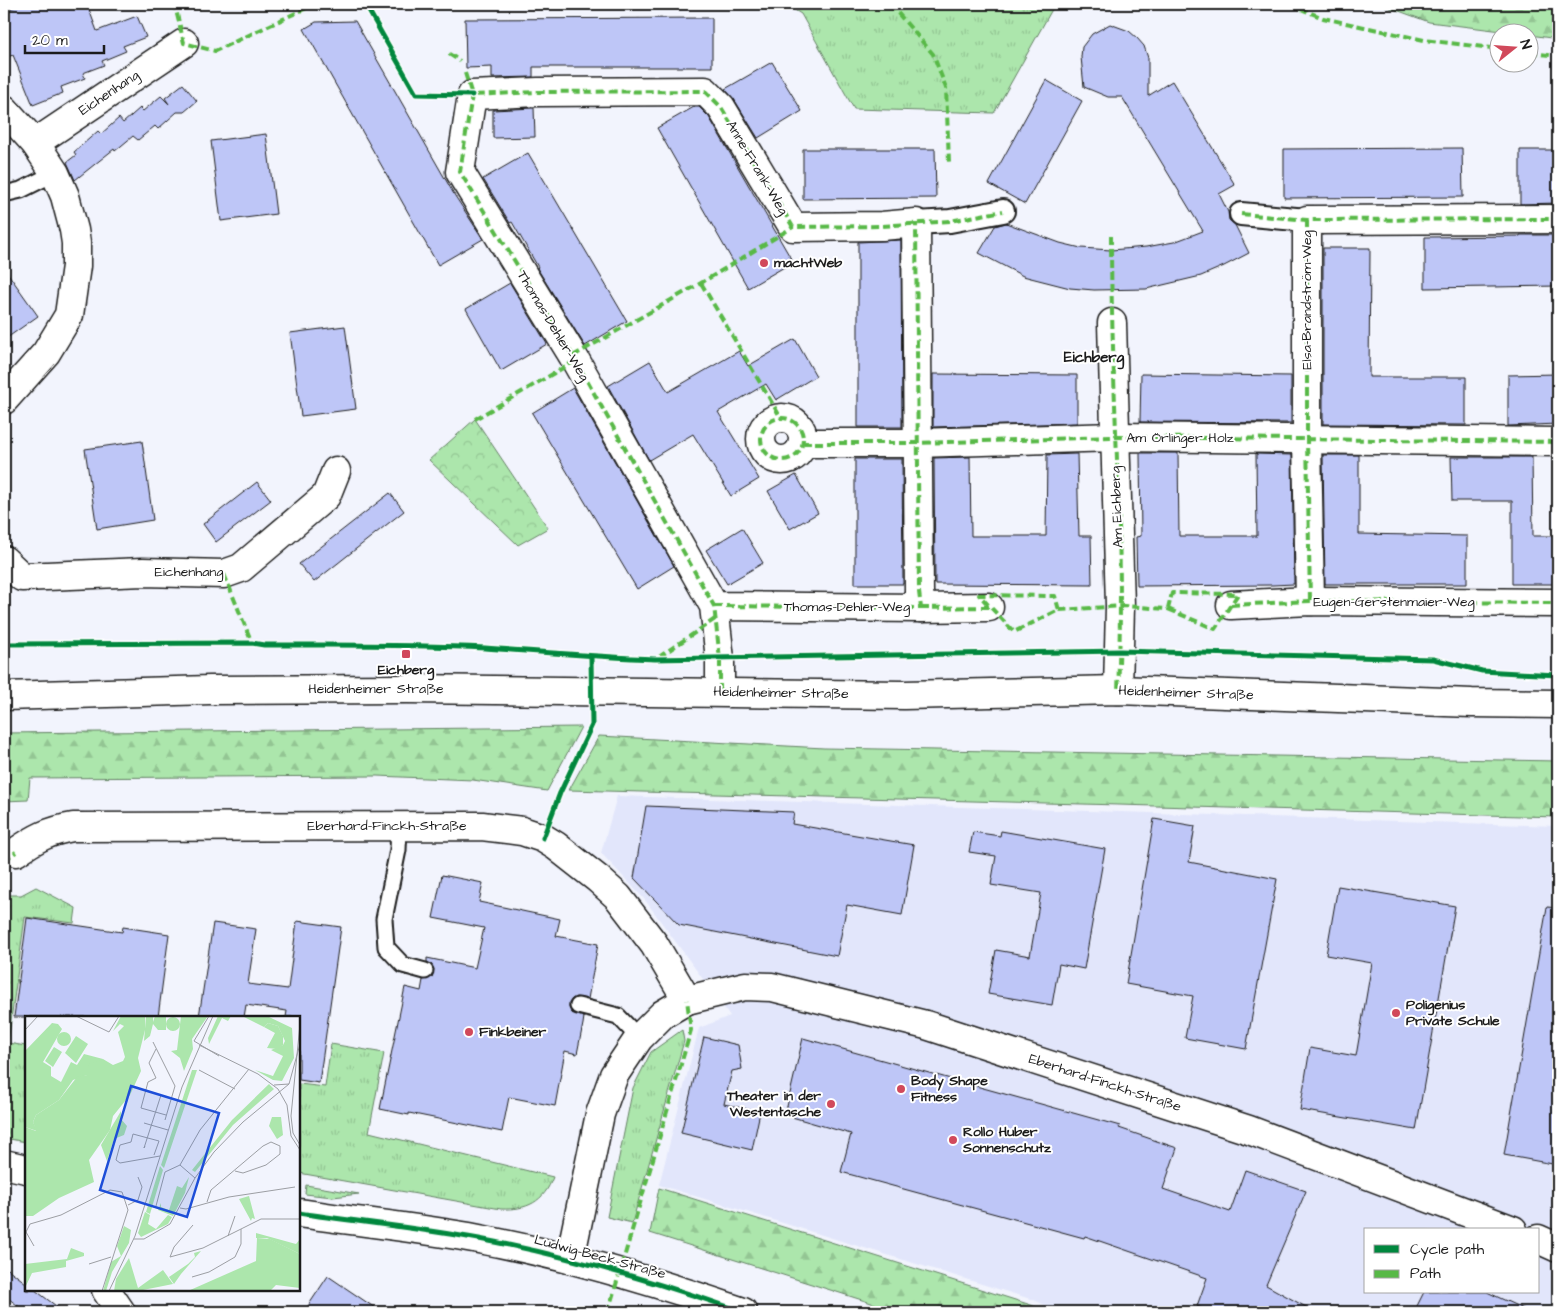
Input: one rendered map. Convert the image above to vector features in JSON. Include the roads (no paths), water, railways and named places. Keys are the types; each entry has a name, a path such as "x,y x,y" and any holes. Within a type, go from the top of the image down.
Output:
{"street":[{"name":"Eichenhang","path":"35,143 184,43"},
{"name":"Anne-Frank-Weg","path":"538,92 705,91 721,107 793,227 882,226 916,223"},
{"name":"Thomas-Dehler-Weg","path":"538,92 472,95 460,172 573,356 714,606 720,659 720,692"},
{"path":"4,109 35,143 55,173 65,196 76,243 76,266 69,315 46,353 4,400"},
{"path":"917,443 916,223 950,221 1003,211"},
{"path":"1241,214 1307,220"},
{"name":"Elsa-Brandström-Weg","path":"1310,601 1306,439 1307,220 1558,219"},
{"name":"Am Eichberg","path":"1112,323 1120,606 1118,690"},
{"name":"Am Örlinger Holz","path":"803,443 917,443 1115,438 1558,442"},
{"name":"Thomas-Dehler-Weg","path":"917,443 919,592 921,608"},
{"name":"Eichenhang","path":"4,560 22,577 143,572 224,574 241,568 326,496 336,470"},
{"name":"Eugen-Gerstenmaier-Weg","path":"1231,605 1310,601 1558,603"},
{"name":"Thomas-Dehler-Weg","path":"714,606 989,607"},
{"name":"Heidenheimer Straße","path":"4,696 210,690 407,688 904,695 1118,690 1472,703 1558,704"},
{"name":"Eberhard-Finckh-Straße","path":"16,852 37,837 54,830 73,827 482,826 522,831 543,838 556,846 618,897 654,944 687,1000"},
{"name":"Eberhard-Finckh-Straße","path":"570,1259 600,1114 614,1075 639,1038 663,1014 687,1000 744,986 772,987 926,1025 1249,1130 1508,1228"},
{"path":"4,1164 25,1169"},
{"name":"Ludwig-Beck-Straße","path":"300,1213 480,1239 570,1259 656,1283 743,1312"},
{"path":"1540,1240 1558,1248"},
{"path":"107,1291 122,1312"}],"lane":[{"path":"4,194 21,190 55,173"},
{"path":"399,826 398,850 384,919 386,946 403,965 425,971"},
{"path":"578,1006 618,1016 639,1038"}],"place":[{"name":"machtWeb","path":"764,263"},
{"name":"Eichberg","path":"406,654"},
{"name":"Poligenius Private Schule","path":"1396,1013"},
{"name":"Finkbeiner","path":"469,1032"},
{"name":"Body Shape Fitness","path":"901,1089"},
{"name":"Theater in der Westentasche","path":"831,1104"},
{"name":"Rollo Huber Sonnenschutz","path":"953,1140"}],"district":[{"name":"Eichberg","path":"1094,357"}]}
